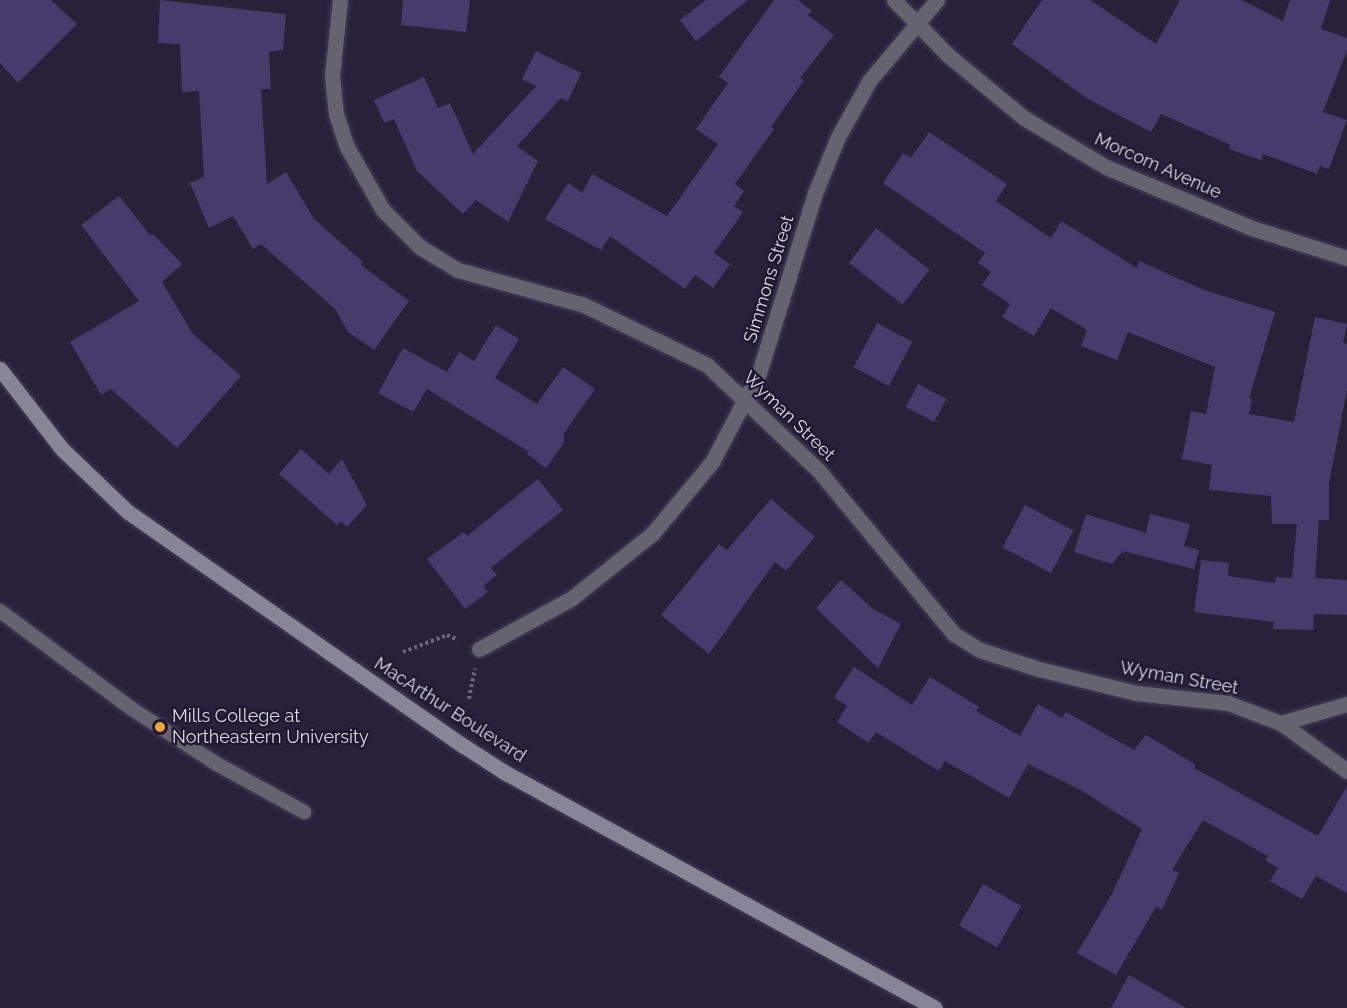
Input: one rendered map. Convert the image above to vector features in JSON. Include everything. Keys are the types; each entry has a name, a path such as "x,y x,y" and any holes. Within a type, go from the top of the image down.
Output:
{"main road":[{"name":"MacArthur Boulevard","path":"0,369 62,449 128,512 454,739 504,772 935,1008"}],"street":[{"name":"Wyman Street","path":"340,0 332,75 336,114 347,147 383,210 420,247 458,270 584,305 664,342 707,365 791,442 858,514 933,613 971,645 1039,669 1136,693 1228,703 1281,723 1347,771"},
{"name":"Morcom Avenue","path":"894,0 949,56 1024,118 1106,167 1252,228 1347,258"},
{"name":"Simmons Street","path":"479,649 572,598 652,534 712,462 746,401 779,320 815,193 838,137 868,81 937,0"},
{"path":"1281,723 1347,704"}],"lane":[{"path":"0,611 150,721 214,763 304,812"}],"path":[{"path":"403,652 447,635 479,649"}],"building":[{"path":"0,0 51,0 77,24 18,83 0,63"},
{"path":"160,0 286,14 283,50 269,52 271,89 261,89 267,184 286,172 314,219 363,262 361,265 409,301 374,350 348,332 335,309 261,244 253,249 233,216 209,228 190,183 204,177 199,91 182,92 180,44 158,43"},
{"path":"403,0 470,0 466,32 401,25"},
{"path":"706,0 748,0 696,41 680,20"},
{"path":"774,0 798,0 812,11 808,15 834,35 800,78 804,80 771,127 774,129 735,184 744,191 734,206 743,212 714,253 730,264 713,288 695,275 685,289 610,236 601,250 545,219 568,183 582,193 592,174 667,216 718,144 696,129 728,83 719,77"},
{"path":"1042,0 1090,0 1156,44 1180,0 1242,0 1283,21 1290,0 1330,0 1321,29 1347,38 1347,51 1323,112 1347,120 1329,169 1320,166 1317,174 1263,154 1261,160 1229,149 1231,145 1161,114 1151,132 1088,99 1012,44"},
{"path":"536,51 581,73 568,101 561,98 517,146 538,161 508,222 476,200 463,214 417,171 394,119 384,123 374,100 424,77 438,108 450,103 473,154 536,86 522,79"},
{"path":"929,132 1007,184 996,201 1051,238 1061,221 1137,268 1139,261 1204,290 1275,312 1249,398 1252,399 1249,414 1294,422 1315,317 1347,324 1343,343 1347,344 1347,390 1329,483 1329,520 1319,520 1315,578 1347,580 1347,615 1314,614 1313,630 1273,629 1274,622 1194,612 1201,560 1229,563 1228,576 1275,583 1276,577 1292,578 1297,524 1272,524 1271,496 1209,490 1212,465 1182,459 1191,411 1206,414 1215,367 1128,332 1117,360 1081,346 1087,330 1051,308 1034,336 1002,317 1010,304 982,285 991,272 978,263 985,253 883,183 903,153 911,158"},
{"path":"119,196 150,235 153,234 182,264 162,282 193,334 241,376 177,448 111,389 101,395 70,342 139,301 81,225"},
{"path":"876,228 930,270 902,305 849,263"},
{"path":"877,323 912,342 889,386 854,367"},
{"path":"496,325 519,339 495,378 537,404 563,367 595,389 564,433 564,443 546,468 527,454 529,452 427,389 413,412 378,393 403,348 447,372 459,352 474,361"},
{"path":"918,384 946,399 934,422 906,407"},
{"path":"301,449 329,474 342,459 367,505 347,527 341,521 337,525 279,474"},
{"path":"538,479 563,510 491,568 497,575 483,586 488,592 465,609 427,559 464,532 467,536"},
{"path":"771,499 815,537 786,571 775,562 709,654 661,615 719,544 727,550"},
{"path":"1025,505 1074,531 1051,573 1002,547"},
{"path":"1086,514 1146,533 1150,514 1190,524 1184,546 1199,550 1194,569 1123,551 1112,564 1074,552"},
{"path":"841,580 873,609 901,624 878,668 816,608"},
{"path":"854,667 912,705 930,677 979,707 976,711 1020,736 1038,704 1062,718 1066,712 1134,750 1146,735 1196,765 1194,768 1318,836 1347,786 1347,893 1316,876 1302,899 1270,881 1278,868 1265,860 1268,856 1203,820 1172,870 1179,873 1162,910 1156,907 1116,975 1077,953 1112,894 1142,829 1081,790 1028,764 1009,798 945,761 939,771 876,732 869,743 837,722 847,706 834,697"},
{"path":"983,884 1021,906 997,948 959,926"},
{"path":"1129,975 1186,1008 1111,1008"}],"place":[{"name":"Mills College at Northeastern University","path":"160,727"}]}
